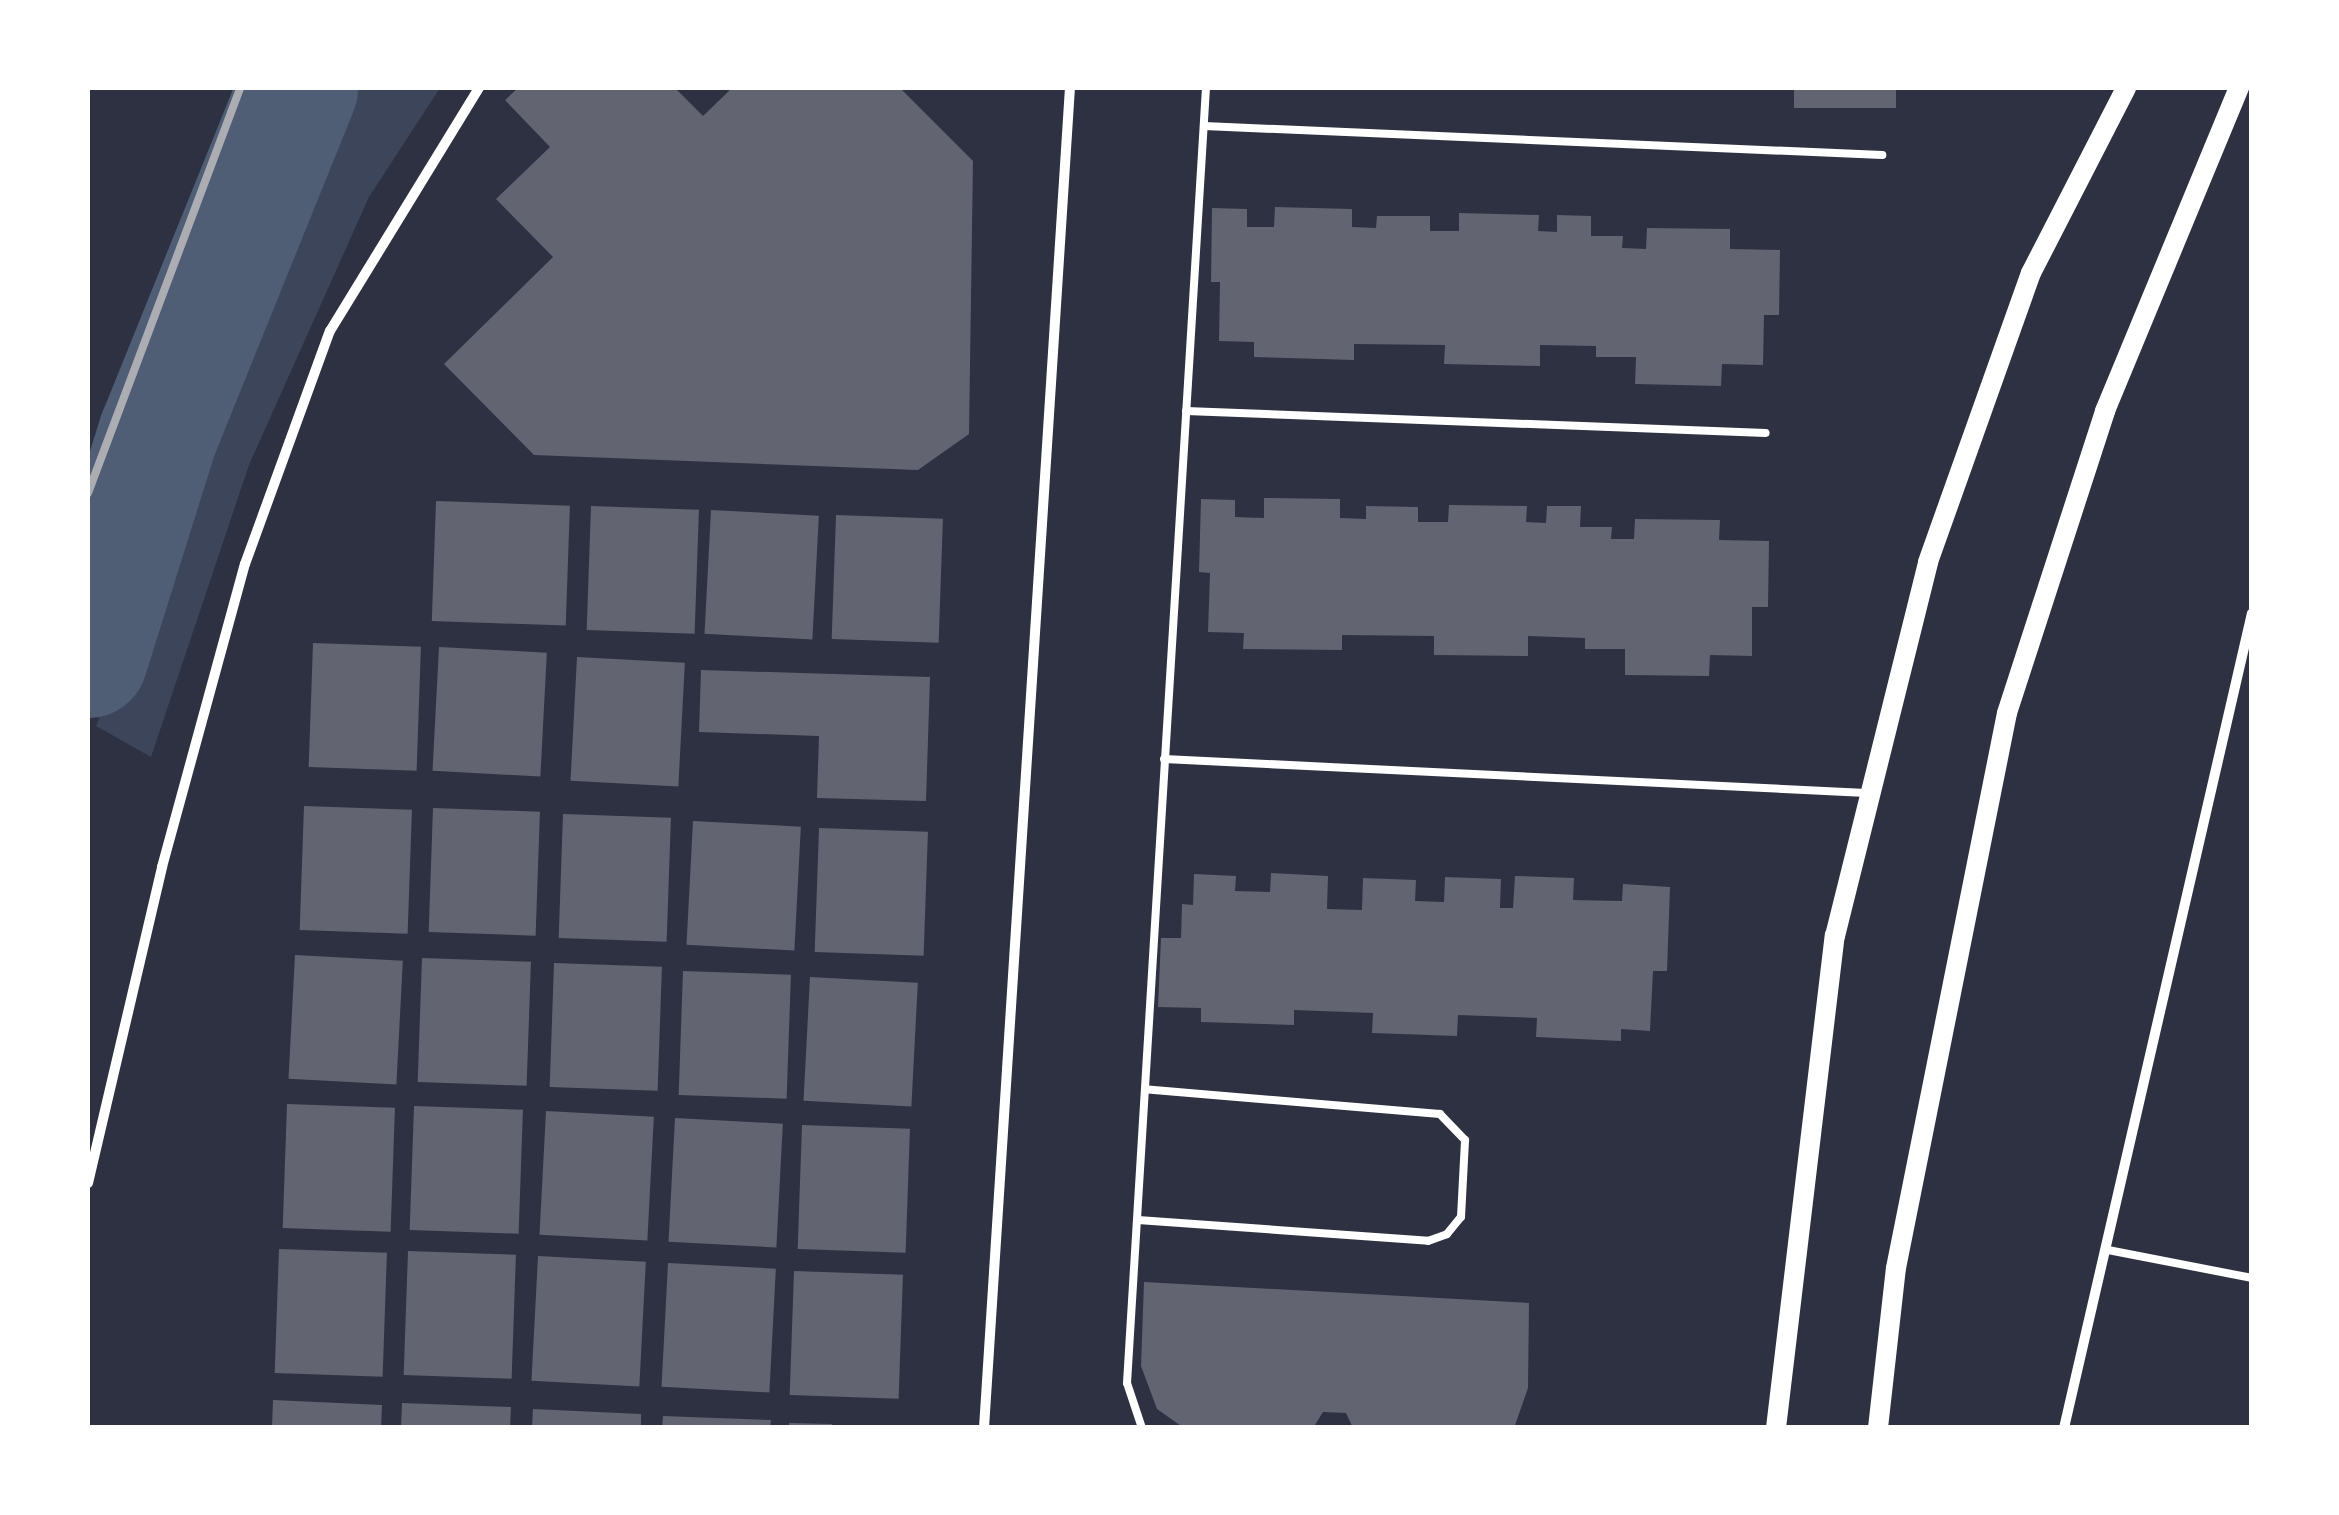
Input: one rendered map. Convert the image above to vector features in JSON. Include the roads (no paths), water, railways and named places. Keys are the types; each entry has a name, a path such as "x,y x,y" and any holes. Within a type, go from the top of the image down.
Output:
{"main road":[{"path":"1776,1428 1835,936 1928,562 2024,291 2126,88"},
{"path":"1878,1428 1896,1268 2008,713 2105,410 2240,88"}],"street":[{"path":"88,1183 162,867 246,564 330,331 479,88"},
{"path":"984,1428 1070,88"},
{"path":"2064,1428 2252,613"}],"lane":[{"path":"1142,1428 1128,1383 1206,88"},
{"path":"1204,126 1882,155"},
{"path":"1186,410 1766,433"},
{"path":"1164,759 1871,794"},
{"path":"1138,1220 1428,1241 1447,1234 1460,1217 1464,1140 1440,1114 1145,1089"},
{"path":"2108,1250 2252,1278"}],"waterway":[{"path":"88,658 158,435 298,88"}],"railway":[{"path":"88,493 240,88"}]}
